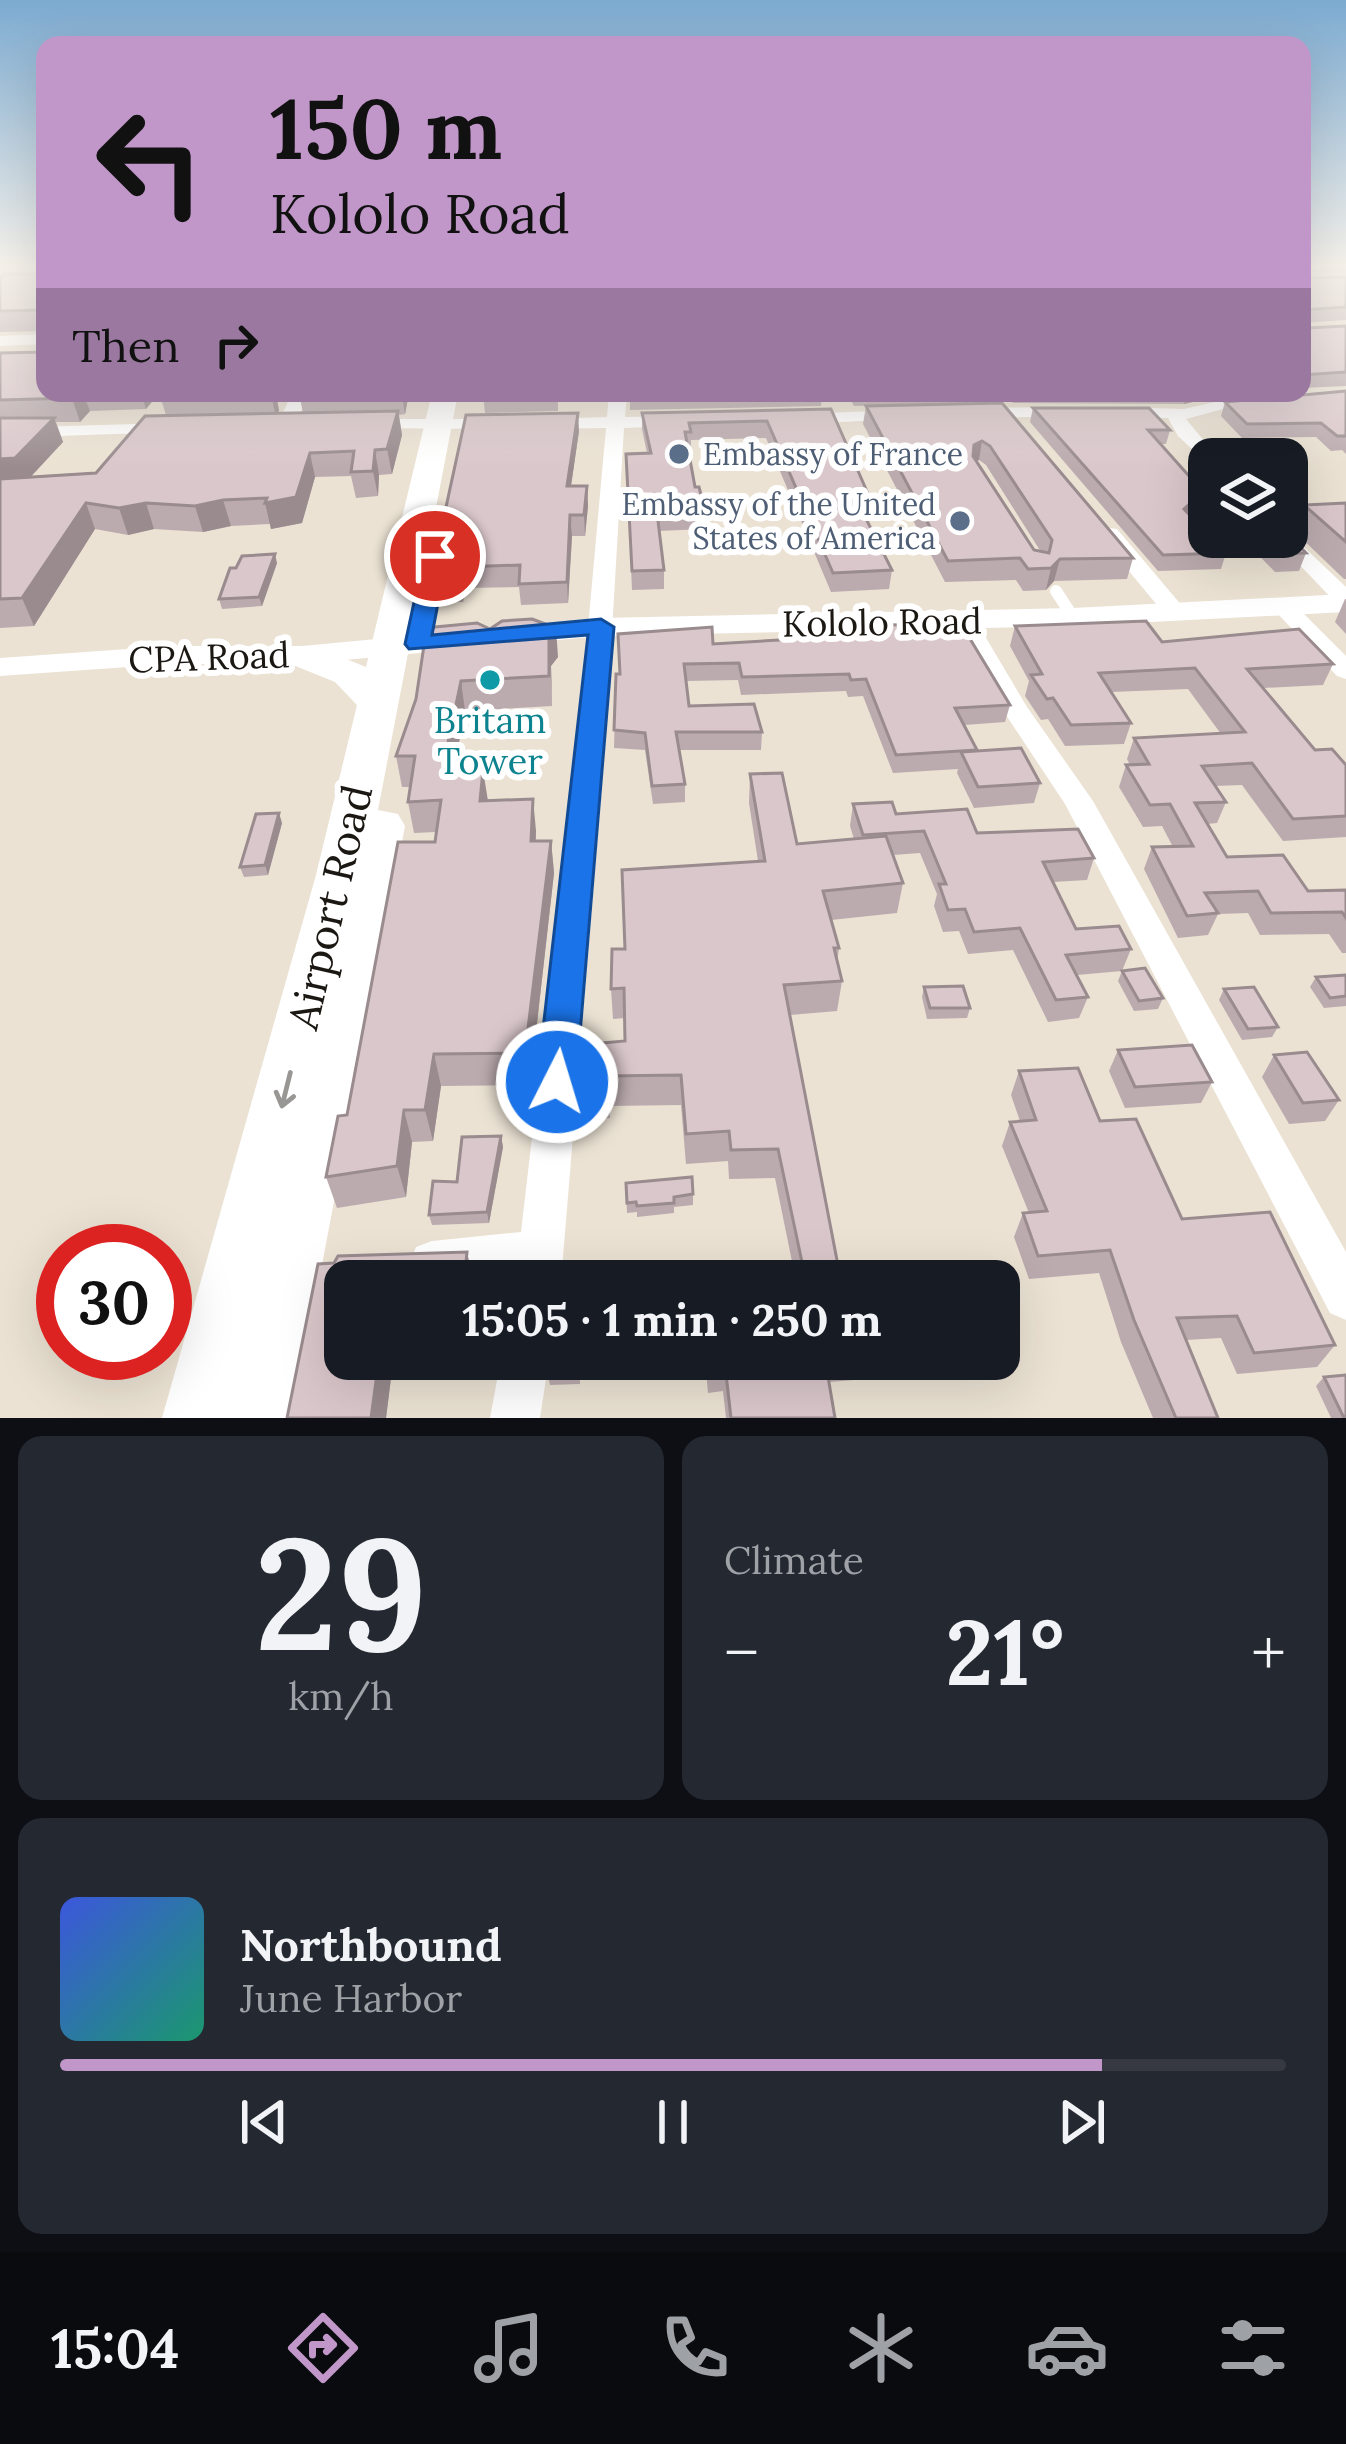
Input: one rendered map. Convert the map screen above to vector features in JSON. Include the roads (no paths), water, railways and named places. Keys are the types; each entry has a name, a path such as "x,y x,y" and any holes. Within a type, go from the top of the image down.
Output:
{"main road":[{"name":"Airport Road","path":"255,1418 312,1269 404,645 452,408"},
{"name":"Airport Road","path":"200,1418 335,897 377,702 404,645"},
{"path":"302,655 349,674 377,702"}],"street":[{"path":"0,340 36,339"},
{"path":"263,426 296,425 300,402"},
{"path":"997,402 1019,430"},
{"path":"956,413 1179,413 1220,402"},
{"path":"348,424 452,408 616,408 703,421"},
{"path":"542,1260 601,627 616,408"},
{"path":"1179,413 1177,423 1190,438"},
{"path":"770,419 909,415"},
{"path":"0,433 194,427"},
{"path":"1097,521 1175,612"},
{"path":"1304,558 1346,601"},
{"name":"Kololo Road","path":"404,645 601,627 964,621 1346,601"},
{"path":"1283,606 1346,671"},
{"path":"964,621 1015,710 1078,801 1346,1297"},
{"name":"CPA Road","path":"0,667 170,655 302,655 404,645"},
{"path":"514,1418 521,1380"}],"lane":[{"path":"1056,591 1073,617"}],"place":[{"name":"Embassy of France","path":"679,454"},
{"name":"Embassy of the United States of America","path":"960,521"},
{"name":"Britam Tower","path":"490,680"}]}
